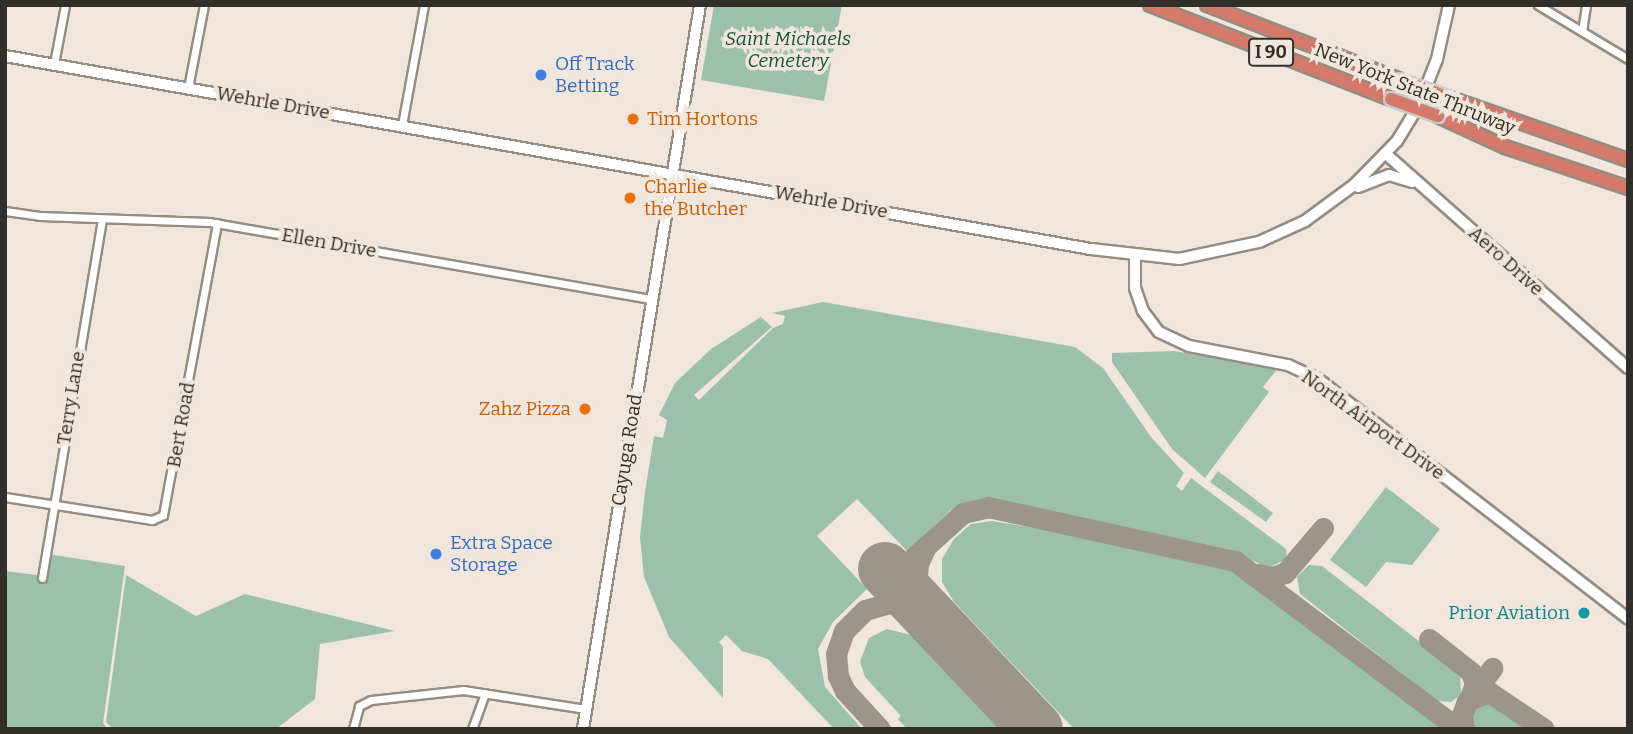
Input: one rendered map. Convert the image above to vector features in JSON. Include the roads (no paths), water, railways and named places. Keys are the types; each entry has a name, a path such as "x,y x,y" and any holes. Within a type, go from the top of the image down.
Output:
{"highway":[{"name":"New York State Thruway","path":"1150,5 1438,116 1505,147 1628,188"},
{"name":"New York State Thruway","path":"1207,5 1400,80 1628,160"}],"street":[{"path":"54,64 65,5"},
{"path":"188,88 204,5"},
{"path":"401,125 424,5"},
{"name":"Cayuga Road","path":"583,729 650,299 700,5"},
{"name":"Wehrle Drive","path":"5,56 671,172 1135,257 1179,259 1259,242 1342,196 1386,154 1410,121 1430,81 1449,5"},
{"path":"1538,5 1628,59"},
{"path":"1582,31 1586,5"},
{"name":"Aero Drive","path":"1386,154 1628,368"},
{"path":"1342,196 1377,177 1398,177 1419,184"},
{"name":"Ellen Drive","path":"5,211 102,219 217,223 650,299"},
{"name":"Terry Lane","path":"42,578 102,219"},
{"name":"Bert Road","path":"5,497 152,520 166,509 217,223"},
{"name":"North Airport Drive","path":"1135,257 1135,288 1143,311 1158,332 1189,346 1288,365 1318,379 1628,619"},
{"path":"353,729 359,706 371,700 463,690 586,709"},
{"path":"472,729 485,693"}],"place":[{"name":"Off Track Betting","path":"541,75"},
{"name":"Tim Hortons","path":"633,119"},
{"name":"Charlie the Butcher","path":"630,198"},
{"name":"Zahz Pizza","path":"585,409"},
{"name":"Extra Space Storage","path":"436,554"},
{"name":"Prior Aviation","path":"1584,613"}],"park label":[{"name":"Saint Michaels Cemetery","path":"788,50"}]}
